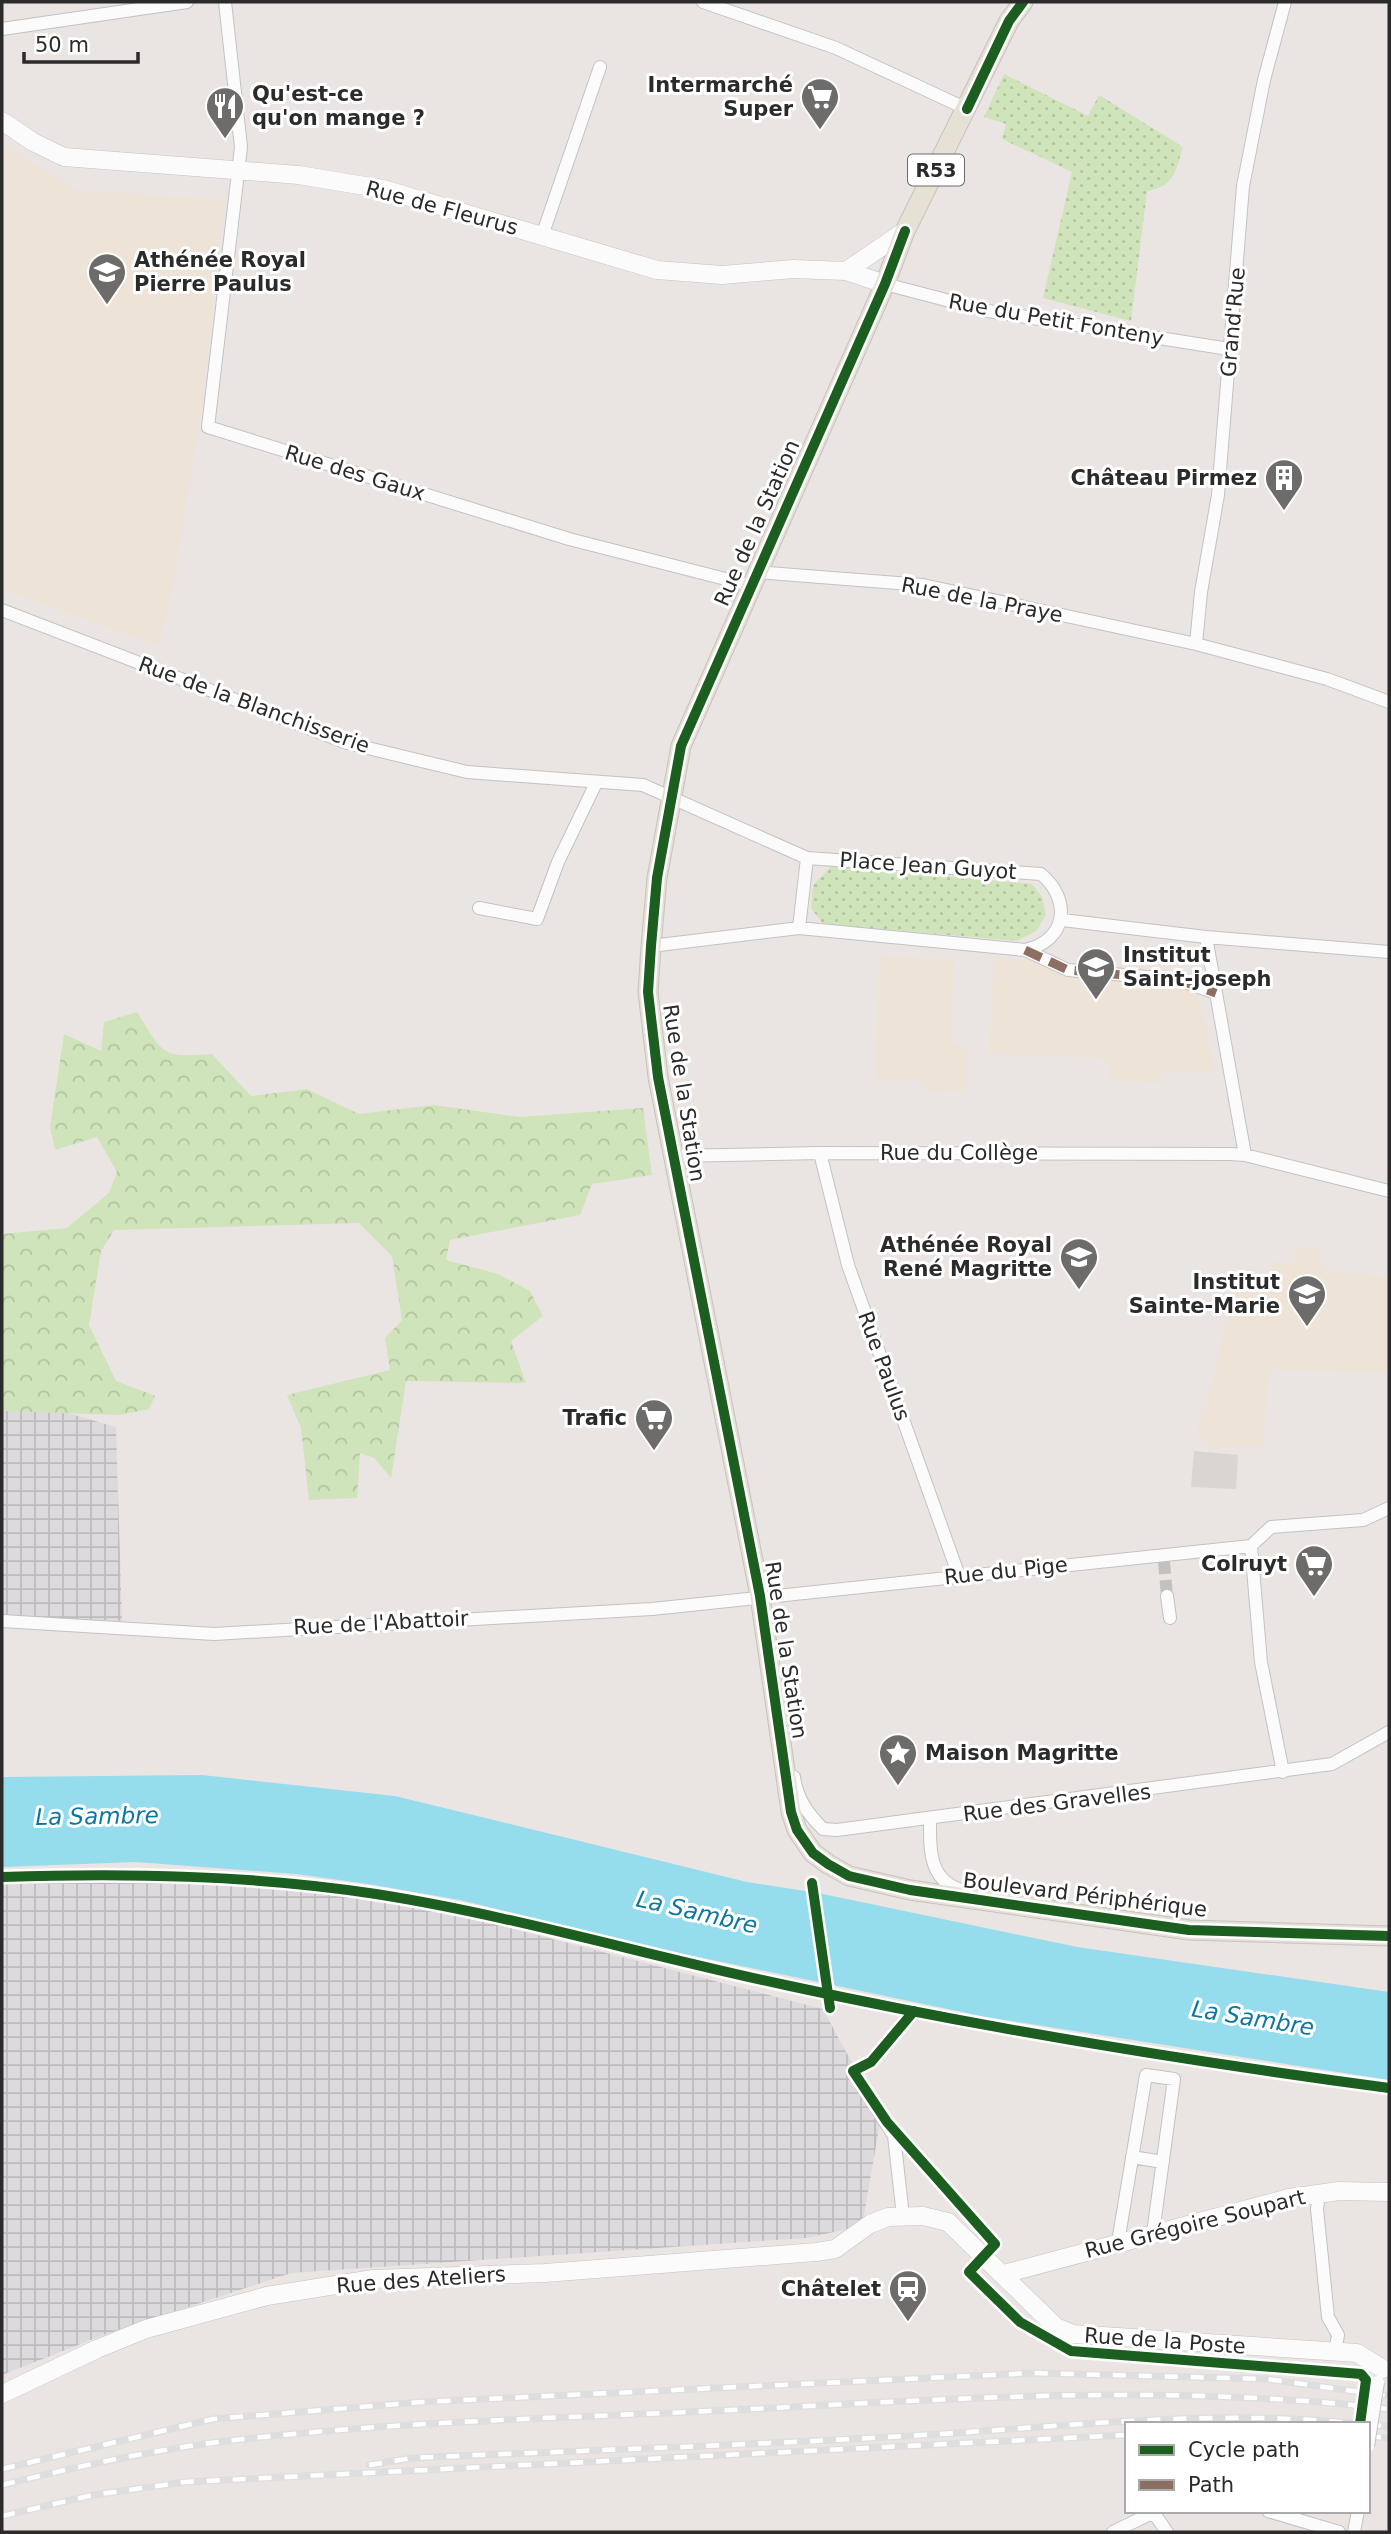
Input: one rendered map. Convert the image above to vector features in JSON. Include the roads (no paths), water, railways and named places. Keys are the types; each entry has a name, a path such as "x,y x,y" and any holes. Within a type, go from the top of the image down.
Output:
{"main road":[{"name":"Rue de la Station","path":"797,1830 786,1787 781,1732 760,1596 658,1077 648,992 657,878 681,746 752,579 890,286 905,231 1009,21 1023,2"},
{"name":"Boulevard Périphérique","path":"797,1830 813,1853 849,1876 970,1901 1004,1903 1189,1930 1389,1936"},
{"path":"1189,1930 1260,1939 1389,1946"}],"street":[{"path":"2,29 187,2"},
{"path":"225,2 241,147 238,172"},
{"path":"704,2 743,8 967,108"},
{"name":"Grand'Rue","path":"1196,644 1201,592 1218,495 1229,349 1238,280 1243,187 1264,80 1284,2"},
{"path":"542,236 600,66"},
{"name":"Rue de Fleurus","path":"2,121 33,142 64,157 299,176 383,189 657,270 722,275 793,269 846,271 890,286"},
{"name":"Rue des Gaux","path":"238,172 208,427 569,539 752,579"},
{"path":"846,271 905,231"},
{"name":"Rue du Petit Fonteny","path":"890,286 988,311 1229,349"},
{"name":"Rue de la Praye","path":"752,579 923,584 1196,644 1327,679 1389,702"},
{"name":"Rue de la Blanchisserie","path":"2,610 346,743 467,772 643,785 807,858"},
{"path":"479,908 537,919 558,862 596,783"},
{"path":"799,928 807,858"},
{"name":"Place Jean Guyot","path":"807,858 1041,874 1061,899 1062,920"},
{"path":"1025,950 1048,941 1062,920 1206,937 1389,952"},
{"path":"651,946 799,928 1025,950 1069,970 1179,980 1216,993"},
{"path":"1206,937 1245,1155"},
{"name":"Rue du Collège","path":"674,1156 820,1153 1245,1155 1389,1191"},
{"name":"Rue Paulus","path":"820,1153 848,1265 959,1576"},
{"path":"1283,1772 1261,1662 1251,1546 1271,1527 1363,1520 1389,1508"},
{"name":"Rue du Pige","path":"760,1596 1164,1558 1251,1546"},
{"name":"Rue de l'Abattoir","path":"2,1620 214,1634 652,1609 760,1596"},
{"path":"1167,1596 1170,1618"},
{"name":"Rue des Gravelles","path":"781,1732 803,1807 823,1829 930,1818 1332,1764 1389,1732"},
{"path":"930,1818 930,1857 943,1881 955,1888 1004,1903"},
{"path":"853,2071 894,2136 903,2216"},
{"path":"1118,2242 1146,2076 1174,2079 1153,2233"},
{"path":"1132,2157 1163,2162"},
{"name":"Rue Grégoire Soupart","path":"1004,2274 1289,2198 1339,2191 1389,2192"},
{"path":"1319,2194 1317,2209 1328,2317 1338,2335 1335,2352"},
{"name":"Rue des Ateliers","path":"2,2394 97,2348 146,2329 267,2296 373,2279 545,2273 646,2263 816,2252 835,2249 862,2229 888,2217 903,2216"},
{"name":"Rue de la Poste","path":"903,2216 923,2216 948,2222 1056,2327 1073,2334 1357,2353 1385,2369"},
{"path":"1370,2437 1385,2369"},
{"path":"1113,2532 1152,2513"},
{"path":"1155,2513 1167,2532"},
{"path":"1275,2513 1339,2532"},
{"path":"1354,2532 1357,2513"}],"water":[{"name":"La Sambre","path":"202,1775 395,1796 747,1882 818,1893 1077,1947 1389,1992 1389,2080 986,2017 669,1951 460,1900 368,1884 296,1874 136,1862 2,1867 2,1777"}],"tunnel":[{"path":"1164,1562 1167,1596"}],"railway":[{"path":"2,2469 213,2419 422,2402 1033,2373 1267,2379 1389,2396"},
{"path":"2,2485 176,2448 297,2434 421,2424 1060,2396 1224,2397 1389,2409"},
{"path":"369,2465 412,2458 808,2441 1150,2420 1256,2418 1334,2422"},
{"path":"1370,2424 1389,2427"},
{"path":"2,2516 93,2495 185,2482 1125,2435"},
{"path":"1370,2436 1389,2438"}],"place":[{"name":"Intermarché Super","path":"820,131"},
{"name":"Qu'est-ce qu'on mange ?","path":"225,140"},
{"name":"Athénée Royal Pierre Paulus","path":"107,306"},
{"name":"Château Pirmez","path":"1284,512"},
{"name":"Institut Saint-joseph","path":"1096,1001"},
{"name":"Athénée Royal René Magritte","path":"1079,1291"},
{"name":"Institut Sainte-Marie","path":"1307,1328"},
{"name":"Trafic","path":"654,1452"},
{"name":"Colruyt","path":"1314,1598"},
{"name":"Maison Magritte","path":"898,1787"},
{"name":"Châtelet","path":"908,2323"}]}
